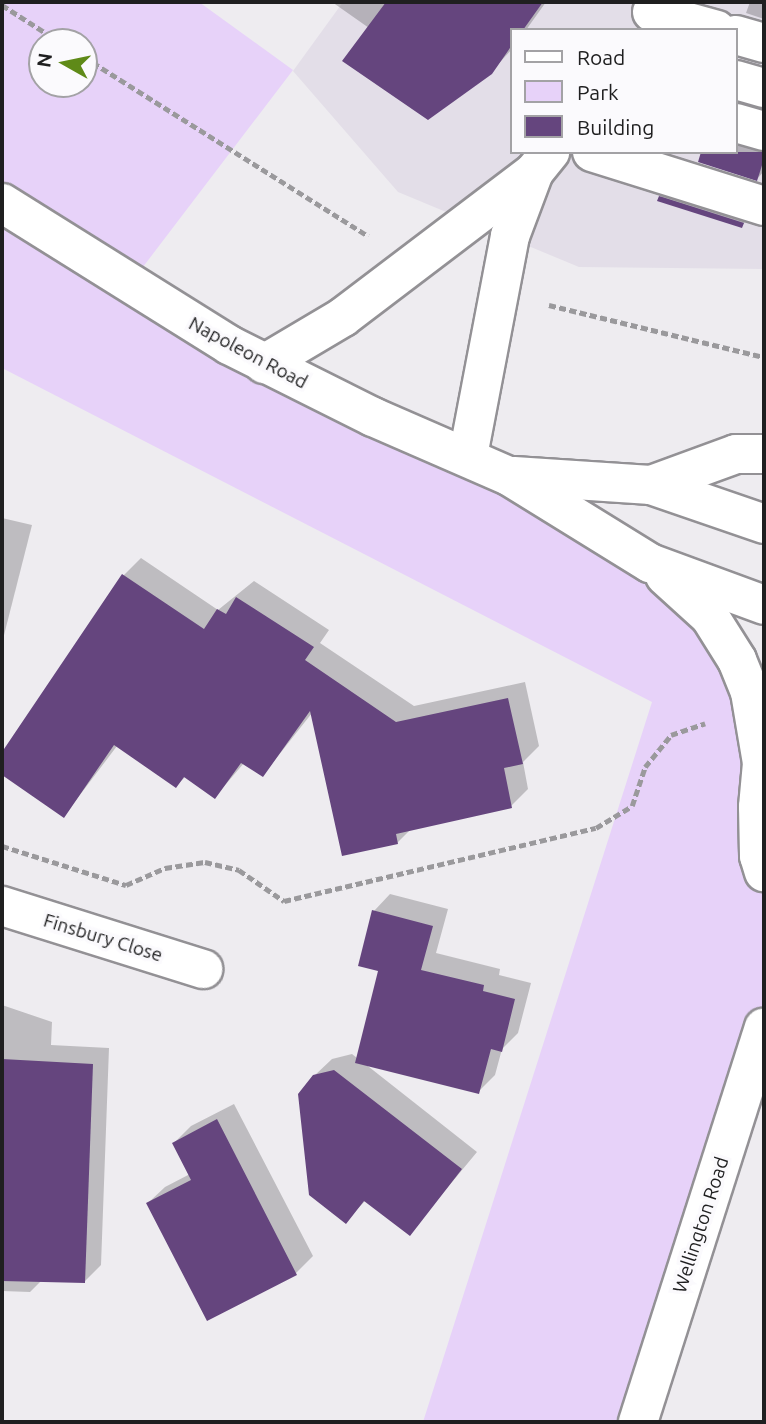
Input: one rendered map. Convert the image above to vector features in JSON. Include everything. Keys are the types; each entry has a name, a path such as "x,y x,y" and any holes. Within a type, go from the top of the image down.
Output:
{"main road":[{"path":"650,15 708,28"},
{"path":"738,36 764,43"},
{"path":"738,81 764,88"},
{"path":"738,124 764,131"},
{"path":"598,154 764,206"},
{"path":"264,364 343,317 542,162"},
{"path":"468,456 510,236 542,162"},
{"name":"Napoleon Road","path":"2,203 47,235 264,364 373,418 468,456 509,476 650,563 764,605"},
{"path":"651,485 736,454 764,454"},
{"name":"Napoleon Road","path":"509,476 651,485 764,524"},
{"path":"650,563 709,617 737,660 750,692 762,763 758,820 764,872"},
{"name":"Finsbury Close","path":"2,906 203,969"},
{"name":"Wellington Road","path":"638,1422 764,1028"}],"path":[{"path":"2,5 38,28"},
{"path":"98,66 380,243"},
{"path":"543,303 764,357"},
{"path":"2,846 126,885 165,868 205,862 239,870 284,901 597,828 632,806 645,767 671,735 715,722"}],"shaded area":[{"path":"343,2 764,2 764,269 579,267 398,192 293,71"}],"green space":[{"path":"2,2 199,2 293,70 130,284 628,550 750,692 764,872 764,1028 638,1422 423,1422 652,702 2,368"}],"building":[{"path":"386,2 543,2 524,28 510,28 510,48 492,74 428,120 342,61"},
{"path":"764,152 757,181 698,162 700,154"},
{"path":"659,196 744,223 742,228 657,201"},
{"path":"122,574 204,629 217,609 226,614 236,597 314,647 305,660 396,722 508,698 523,764 504,768 512,808 396,834 398,844 342,856 310,711 263,777 241,763 215,799 184,777 176,788 114,745 64,818 2,775 2,752"},
{"path":"372,910 433,926 421,970 484,985 483,991 515,999 502,1052 491,1049 479,1094 355,1063 378,971 358,966"},
{"path":"2,1059 93,1064 85,1283 2,1281"},
{"path":"334,1070 462,1169 410,1236 364,1201 346,1224 309,1195 298,1094 313,1075"},
{"path":"217,1119 297,1275 207,1321 146,1203 191,1180 172,1143"}]}
